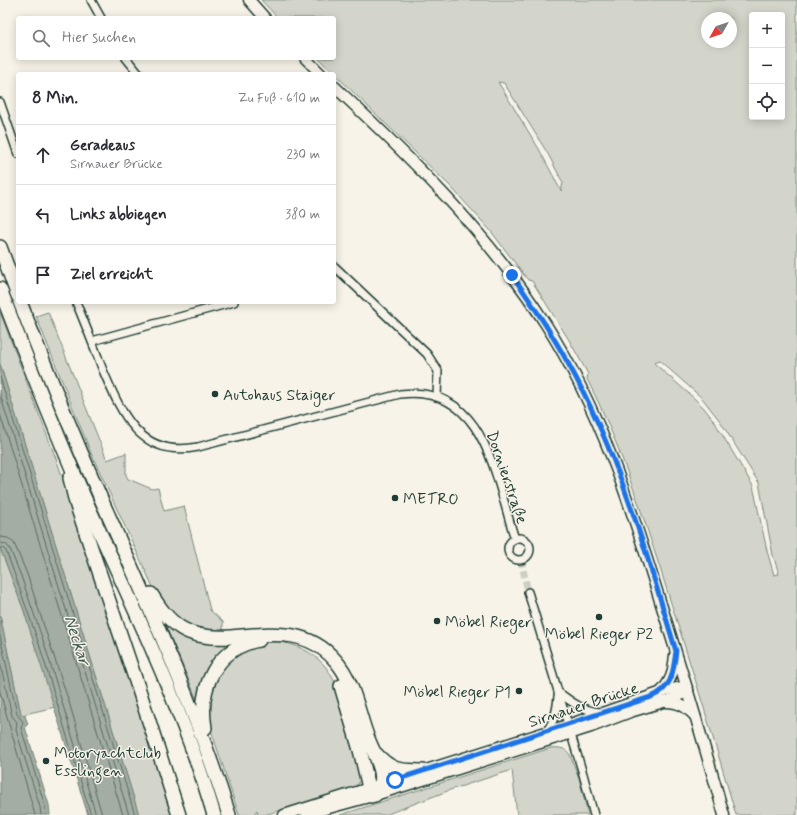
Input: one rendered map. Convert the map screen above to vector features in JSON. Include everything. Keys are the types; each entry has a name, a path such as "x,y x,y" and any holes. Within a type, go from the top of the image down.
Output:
{"highway":[{"path":"0,247 16,291"},
{"path":"0,289 65,452 165,680 214,815"},
{"path":"21,304 63,410 179,676 229,815"},
{"path":"65,452 73,494 138,686 178,815"},
{"path":"132,568 163,613 175,624 189,632 202,636 218,638 273,634 286,635 307,639 321,647 336,660 346,677 382,771 374,791"},
{"path":"209,756 203,720 203,697 209,680 218,665 231,652 246,644 265,639 292,641 307,648 327,662 338,678 374,791"},
{"path":"373,750 394,769 403,771 423,771"}],"main road":[{"path":"249,0 263,16"},
{"path":"307,60 320,72"},
{"path":"336,88 414,163 467,219 512,275 550,330 561,350 591,408 611,454 634,519 688,690 724,815"},
{"path":"676,651 672,678 661,698 683,705 696,718"},
{"name":"Sirnauer Brücke","path":"304,815 374,791 569,729 603,713 683,694 688,690"},
{"name":"Sirnauer Brücke","path":"284,815 374,791 423,771 547,731 591,727 661,698"}],"street":[{"path":"92,0 100,16"},
{"path":"128,60 137,72"},
{"path":"0,102 16,148"},
{"path":"336,269 427,354 438,371 437,397"},
{"name":"Dornierstraße","path":"77,304 115,399 124,415 147,439 158,445 183,449 198,447 400,394 422,393 446,400 457,406 479,432 491,460 515,539"},
{"path":"92,341 227,304"},
{"path":"528,592 594,815"},
{"path":"558,691 578,707 588,711 603,713"},
{"path":"547,731 556,713 558,691"}],"shaded area":[{"path":"261,0 797,0 797,815 736,815 644,520 609,425 587,379 588,374 569,340 532,281 528,280 490,230 451,187 336,75 336,72 332,72 320,60 336,60 336,16 276,16","holes":["498,82 504,83 548,154 563,183 561,191 539,149","660,361 702,398 720,421 759,483 773,555 779,574 774,575 767,551 753,486 714,421 704,408 654,363"]},
{"path":"0,312 58,464 113,625 173,815 139,815 0,364"},
{"path":"48,312 107,460 126,453 126,475 128,479 152,489 158,488 164,511 184,506 210,610 223,622 223,634 187,627 159,600 91,453 36,316"},
{"path":"0,548 23,608 55,707 25,714 25,716 21,714 0,616"},
{"path":"164,622 238,644 199,702 198,702"},
{"path":"274,641 289,644 308,652 320,661 330,673 340,696 359,765 360,779 357,785 352,788 314,801 264,815 258,815 257,810 254,815 239,815 209,724 209,689 227,660 260,643"},
{"path":"551,748 562,748 570,755 579,778 588,815 517,815 512,770 450,790 385,815 340,815"}],"water":[{"name":"Neckar","path":"0,364 139,815 88,815 23,608 0,548"},
{"path":"0,616 21,714 25,716 28,724 25,727 49,805 50,815 0,815"}],"tunnel":[{"path":"521,560 528,592"}],"place":[{"name":"Autohaus Staiger","path":"215,394"},
{"name":"METRO","path":"395,498"},
{"name":"Möbel Rieger P2","path":"599,617"},
{"name":"Möbel Rieger","path":"437,621"},
{"name":"Möbel Rieger P1","path":"519,691"},
{"name":"Motoryachtclub Esslingen","path":"46,761"}],"route":[{"path":"395,780 651,697 659,694 672,678 676,651 621,479 606,441 576,377 561,350 531,301 512,275"}]}
